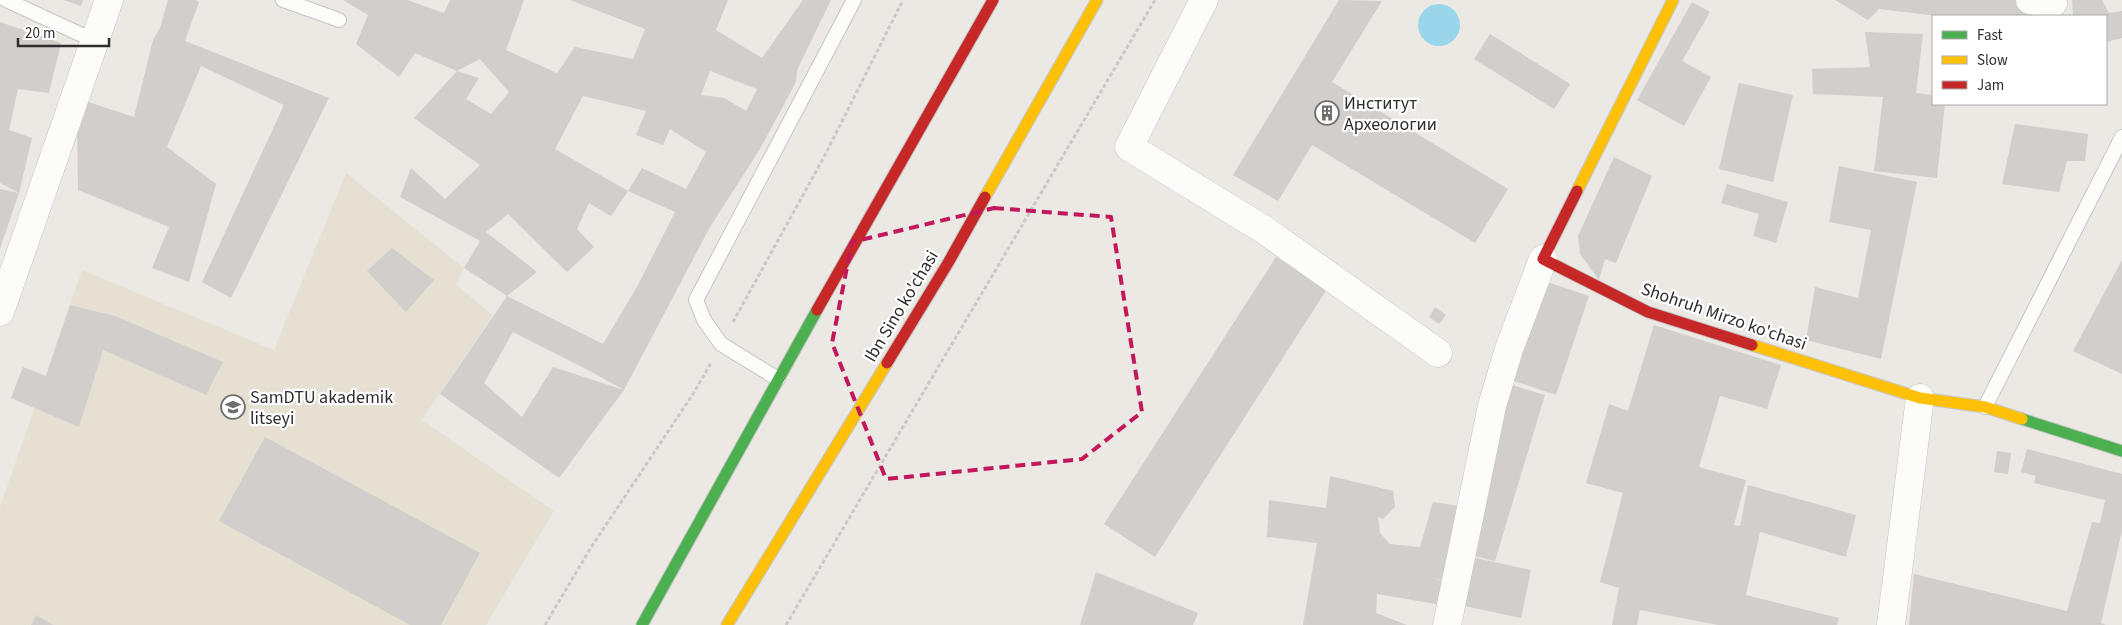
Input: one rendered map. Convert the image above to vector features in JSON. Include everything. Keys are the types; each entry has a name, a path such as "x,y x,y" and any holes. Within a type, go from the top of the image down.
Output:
{"main road":[{"path":"642,625 778,379 993,0"},
{"name":"Ibn Sino ko'chasi","path":"727,625 948,264 1097,0"},
{"path":"1543,259 1673,0"},
{"name":"Shohruh Mirzo ko'chasi","path":"1543,259 1648,312 1920,398 1985,406 2122,451"}],"street":[{"path":"0,312 109,0"},
{"path":"1204,0 1130,147 1263,229 1438,354"},
{"path":"2030,0 2053,2 2053,0"},
{"path":"1446,625 1492,406 1509,348 1543,259"},
{"path":"1891,625 1920,398"}],"lane":[{"path":"6,0 95,40"},
{"path":"283,0 339,20"},
{"path":"778,379 721,344 704,320 696,300 854,0"},
{"path":"1985,406 2122,137"}],"path":[{"path":"786,625 1155,0"}],"highlighted area":[{"path":"994,208 1111,217 1142,412 1082,459 886,479 832,343 852,242"}],"shaded area":[{"name":"SamDTU akademik litseyi","path":"346,173 464,268 456,285 493,315 422,420 554,511 486,625 0,625 0,507 82,270 274,350"}],"water":[{"path":"1439,4 1454,10 1460,25 1454,40 1439,46 1424,40 1418,25 1424,10"}],"building":[{"path":"64,0 83,0 81,6"},
{"path":"168,0 196,0 199,2 185,41 329,98 231,298 202,282 284,105 201,66 167,147 216,184 189,282 152,268 169,227 78,190 77,124 88,102 134,117 153,40 160,28"},
{"path":"343,0 407,0 444,13 450,0 524,0 506,50 557,73 575,47 633,59 645,29 570,0 728,0 716,30 762,58 803,0 831,0 797,70 796,82 760,149 710,227 624,390 559,478 440,394 507,296 464,268 480,241 400,197 411,168 445,199 480,165 414,118 457,71 415,53 399,77 356,44 368,15","holes":["480,59 509,92 491,114 466,99 479,78 457,71","710,71 757,89 746,111 724,98 701,95","583,96 646,111 636,135 663,145 670,129 706,152 686,189 642,168 628,191 555,149","628,191 675,212 638,285 603,344 507,296 537,272 486,232 508,214 567,272 594,247 577,229 589,203 611,216","513,332 624,390 553,367 522,417 484,383"]},
{"name":"Институт Археологии","path":"1339,0 1382,1 1332,82 1508,189 1475,243 1312,145 1278,201 1233,175"},
{"path":"1835,0 2012,0 2030,2 2029,15 1932,15 1879,9 1868,20"},
{"path":"2072,0 2102,0 2109,13 2122,11 2122,38 2107,42 2107,15 2073,15"},
{"path":"1692,2 1710,12 1682,61 1711,77 1684,126 1637,100"},
{"path":"0,22 61,43 49,93 18,89 9,130 32,138 19,193 0,183"},
{"path":"1865,32 1923,34 1916,93 1932,95 1932,105 1945,105 1937,178 1874,171 1883,97 1813,94 1812,69 1870,67"},
{"path":"1490,34 1570,84 1554,109 1474,59"},
{"path":"1739,83 1793,95 1773,182 1719,169"},
{"path":"2015,124 2088,134 2085,161 2067,161 2059,192 2002,184"},
{"path":"1614,157 1652,176 1616,263 1605,259 1599,280 1580,254 1578,236"},
{"path":"1839,166 1917,182 1881,359 1806,340 1815,287 1858,298 1871,230 1829,222"},
{"path":"1727,184 1788,202 1776,243 1753,236 1759,214 1721,203"},
{"path":"0,189 19,193 0,249"},
{"path":"392,248 434,280 406,312 367,271"},
{"path":"1276,257 1327,289 1155,557 1104,524"},
{"path":"2122,260 2122,374 2073,351"},
{"path":"1544,281 1589,296 1556,395 1511,380"},
{"path":"70,305 115,316 223,362 206,395 103,350 79,427 11,398 23,367 46,376"},
{"path":"1435,307 1446,315 1439,324 1429,317"},
{"path":"1654,325 1781,365 1767,409 1720,396 1699,467 1746,480 1734,525 1740,526 1748,485 1856,515 1846,557 1760,532 1746,595 1839,618 1837,625 1718,625 1640,610 1637,625 1612,625 1619,588 1600,582 1623,493 1586,483 1609,404 1628,411"},
{"path":"1512,385 1545,395 1495,561 1470,555 1495,458 1490,456"},
{"path":"265,437 480,553 441,625 410,625 219,521"},
{"path":"2027,449 2122,474 2122,531 2101,623 2106,625 1909,625 1914,574 2067,611 2092,522 2100,523 2105,500 2034,483 2036,476 2021,472"},
{"path":"1997,451 2011,453 2008,474 1994,472"},
{"path":"1330,476 1393,491 1395,507 1383,519 1378,517 1380,533 1390,544 1420,547 1433,502 1465,507 1446,581 1434,578 1450,584 1442,605 1377,594 1376,613 1407,625 1303,625 1317,543 1267,537 1269,500 1326,508"},
{"path":"1471,557 1531,570 1521,618 1460,605"},
{"path":"1096,572 1198,613 1193,625 1080,625"},
{"path":"36,615 53,625 31,625"}],"traffic: fast":[{"path":"642,625 817,310"},
{"path":"2022,419 2122,451"}],"traffic: slow":[{"path":"985,197 1097,0"},
{"path":"1577,191 1673,0"},
{"path":"1752,345 1920,398 1985,407 2022,419"},
{"path":"727,625 887,363"}],"traffic: jam":[{"path":"817,310 993,0"},
{"path":"1577,191 1543,259 1648,312 1752,345"},
{"path":"887,363 948,263 985,197"}],"place":[{"name":"Институт Археологии","path":"1327,113"},
{"name":"SamDTU akademik litseyi","path":"233,407"}]}
